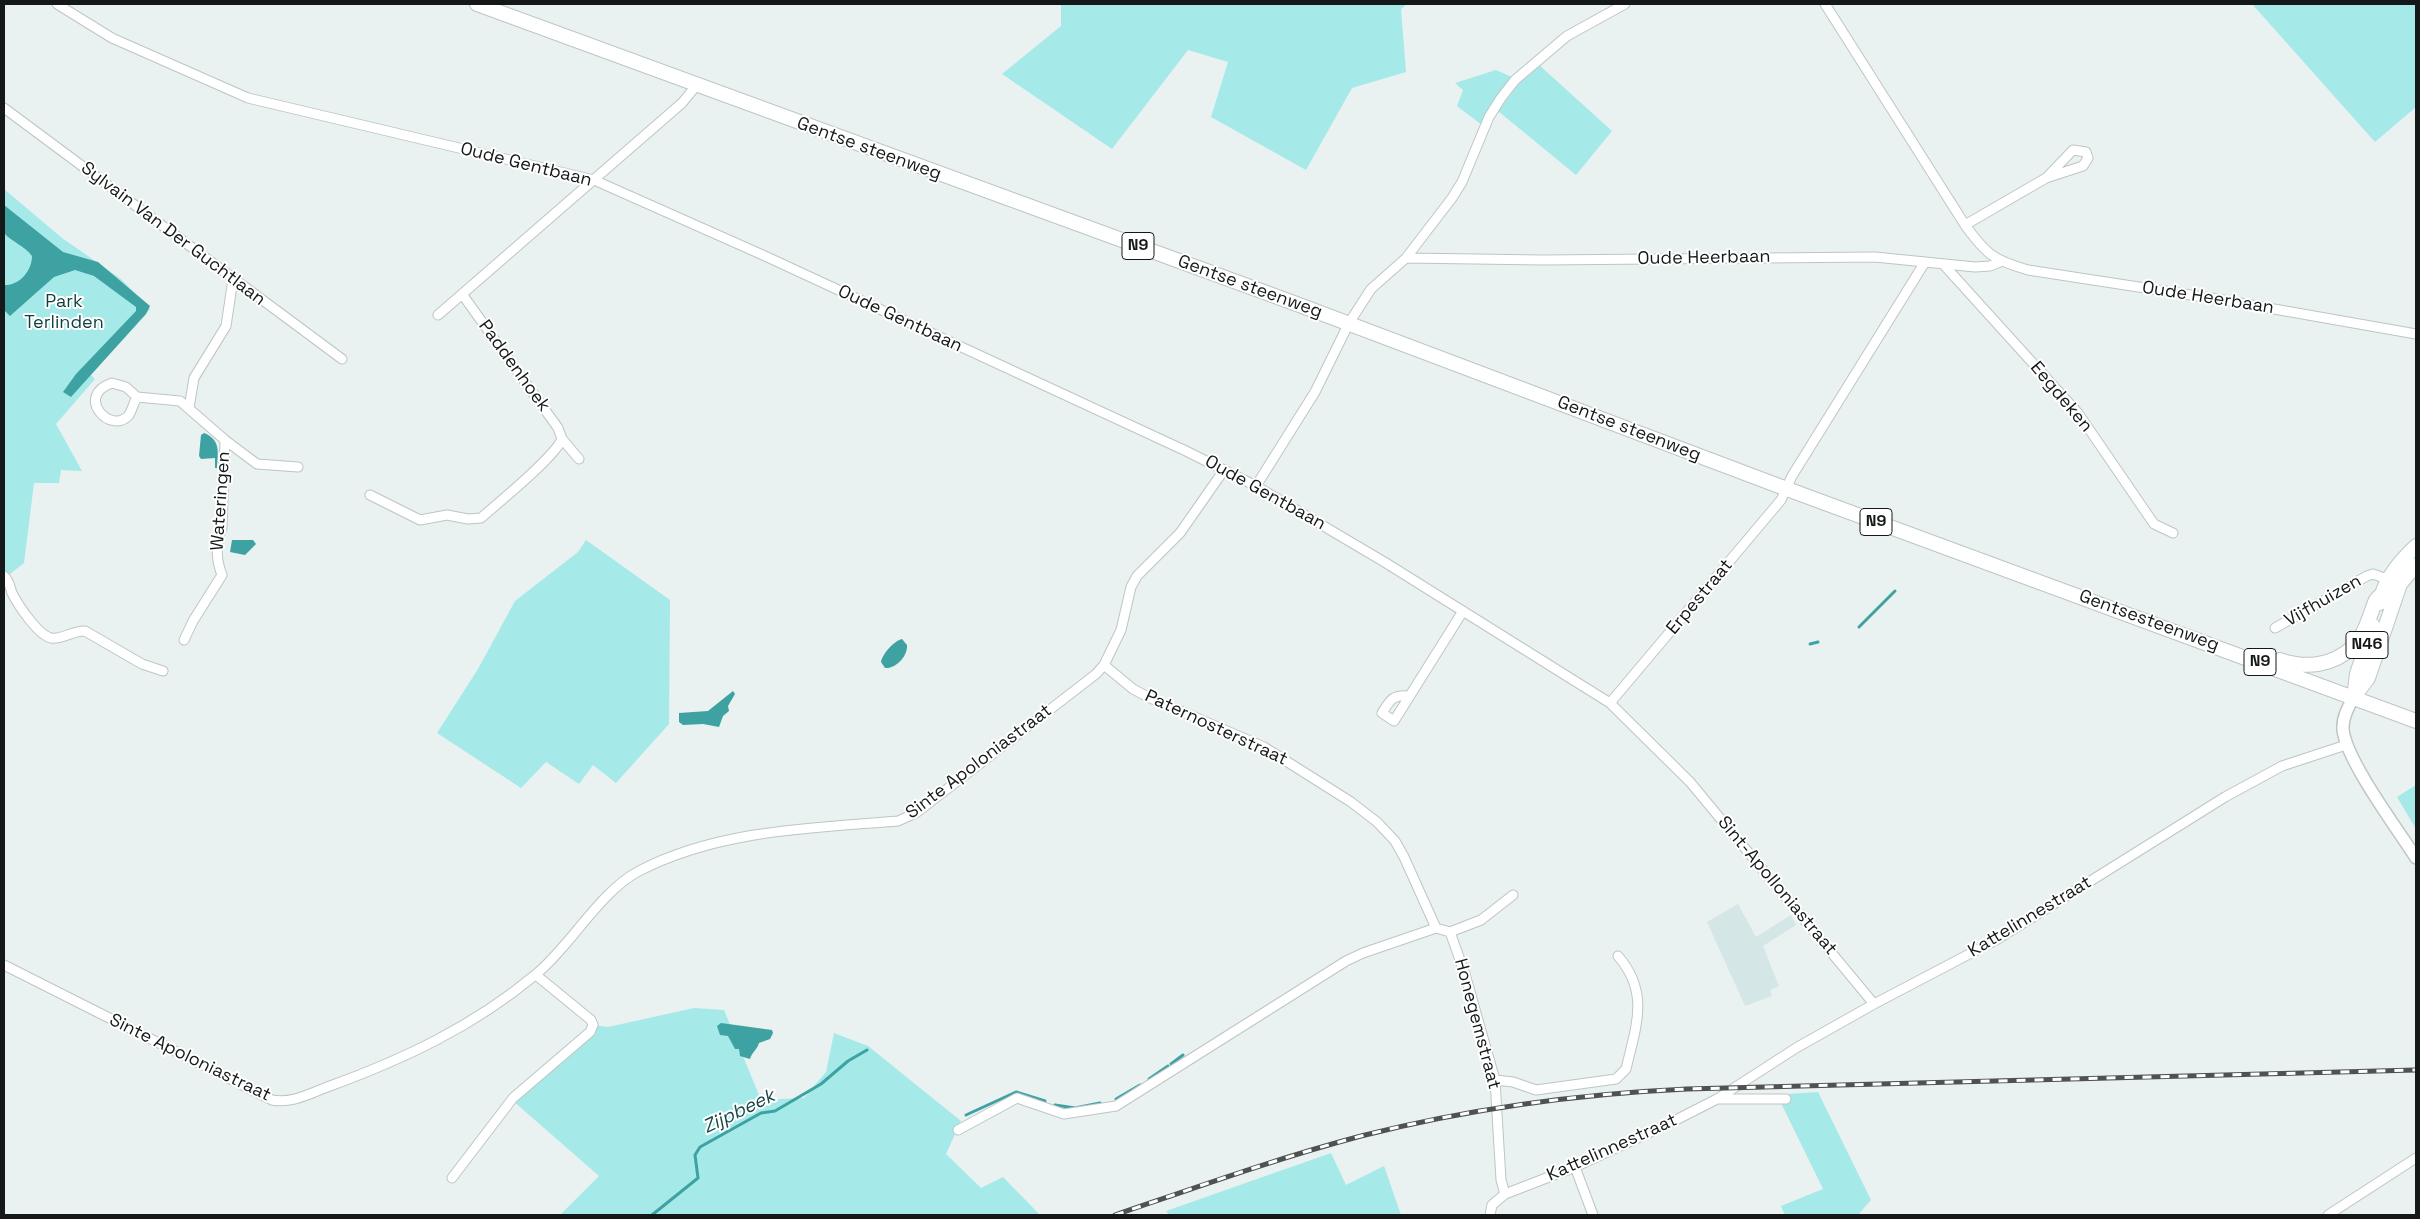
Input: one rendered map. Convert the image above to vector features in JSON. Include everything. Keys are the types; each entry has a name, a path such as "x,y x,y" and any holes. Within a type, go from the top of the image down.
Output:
{"main road":[{"name":"Gentse steenweg","path":"477,4 696,86 1349,323 1787,489 1965,554"},
{"name":"N46","path":"2354,697 2368,678 2394,582 2416,546"},
{"name":"Gentsesteenweg","path":"1965,554 2218,646 2416,721"},
{"name":"N46","path":"2354,697 2357,674 2380,606 2382,594 2416,565"},
{"path":"2218,646 2242,646 2296,666 2310,667 2321,664 2355,646 2376,600 2382,594"},
{"path":"2354,697 2344,718 2343,728 2346,745 2416,858"}],"street":[{"name":"Oude Gentbaan","path":"57,4 112,38 248,98 594,180 765,256 1224,470 1256,486 1463,611 1610,703 1677,771"},
{"path":"1256,486 1315,392 1349,323 1371,289 1406,258 1452,198 1462,182 1488,117 1515,80 1567,36 1625,4"},
{"name":"Oude Heerbaan","path":"1825,4 1965,225 1981,247 2000,262 2028,270 2223,300 2416,334"},
{"path":"438,315 682,102 696,86"},
{"name":"Sylvain Van Der Guchtlaan","path":"4,108 342,359"},
{"path":"1965,225 2046,178"},
{"name":"Oude Heerbaan","path":"1406,258 1543,260 1830,256 1884,257 1975,267 1990,266 2000,262"},
{"name":"Erpestraat","path":"1610,703 1753,533 1787,489 1792,476 1925,262"},
{"name":"Eegdeken","path":"1943,264 2078,413 2154,524 2172,533"},
{"path":"189,408 194,378 226,326 233,279"},
{"name":"Paddenhoek","path":"462,294 558,428 562,439 580,459"},
{"path":"137,397 130,414 124,418 114,420 105,418 96,407 95,400 101,388 112,383 126,387 137,397 180,401 225,440 257,464 298,467"},
{"path":"370,495 420,520 448,515 481,518 556,449 562,439"},
{"name":"Wateringen","path":"184,640 222,576 217,561 218,536 222,528 225,440"},
{"name":"Sinte Apoloniastraat","path":"4,964 272,1100 281,1102 380,1067 416,1052 492,1008 536,975 617,887 640,871 681,853 743,837 907,818 1096,674 1104,665 1125,620 1131,587 1137,576 1180,534 1224,470"},
{"name":"Vijfhuizen","path":"2275,628 2367,576 2373,574 2394,582"},
{"path":"5,577 13,594 30,620 44,635 53,638 80,630 85,631 142,664 164,671"},
{"path":"1409,696 1463,611"},
{"name":"Paternosterstraat","path":"1104,665 1133,689 1148,697 1264,747 1351,802 1377,822 1395,841 1404,857 1436,928"},
{"name":"Kattelinnestraat","path":"1505,1194 1575,1167 1717,1099 1796,1048 1874,1004 1996,940 2225,797 2282,766 2346,745"},
{"name":"Sint-Apolloniastraat","path":"1677,771 1711,807 1874,1004"},
{"path":"958,1130 1017,1098 1064,1114 1116,1106 1363,952 1436,928 1450,932 1481,920 1513,895"},
{"name":"Honegemstraat","path":"1450,932 1465,974 1495,1080 1501,1171 1505,1194"},
{"path":"1495,1080 1513,1082 1536,1090 1616,1079 1622,1076 1626,1069 1640,1012 1639,998 1630,969 1618,956"},
{"path":"452,1178 513,1098 590,1032 591,1020 536,975"},
{"name":"Kattelinnestraat","path":"1717,1099 1786,1099"},
{"path":"2328,1215 2416,1158"},
{"path":"1575,1167 1593,1215"},
{"path":"1490,1215 1492,1205 1505,1194"}],"shaded area":[{"path":"4,205 63,252 98,262 150,306 146,314 71,397 63,392 76,374 136,311 136,307 94,276 75,270 54,277 10,316 4,310 4,285 15,283 24,276 30,267 32,256 26,249 4,233"},
{"path":"204,433 216,443 218,452 217,468 215,468 215,458 201,459 199,456 201,435"},
{"path":"232,540 253,540 256,544 245,555 230,552"},
{"path":"902,639 907,645 906,653 897,664 885,668 881,662 886,651"},
{"path":"733,691 735,694 728,706 729,711 723,716 719,727 703,724 683,725 679,722 679,713 708,711"},
{"path":"1738,904 1756,937 1791,915 1796,925 1763,946 1779,986 1770,990 1772,996 1745,1006 1707,922"},
{"path":"721,1023 772,1030 773,1033 770,1039 759,1043 750,1059 740,1056 739,1049 735,1049 728,1036 720,1035 717,1026"}],"green space":[{"path":"1061,4 1407,4 1401,9 1406,72 1352,88 1306,170 1211,117 1228,62 1188,50 1112,149 1002,74 1061,26"},
{"path":"2252,4 2416,4 2416,107 2375,142"},
{"path":"1538,64 1612,131 1576,175 1498,111 1522,80"},
{"path":"1496,70 1512,77 1482,125 1457,106 1463,90 1455,83"},
{"name":"Park Terlinden","path":"4,189 62,238 121,279 150,309 90,374 95,379 56,424 82,471 61,470 59,483 34,483 24,563 5,578 4,577"},
{"path":"586,540 670,600 669,724 616,783 593,765 579,784 546,762 521,788 437,733 478,669 515,601 578,552"},
{"path":"2416,785 2416,829 2397,797"},
{"path":"694,1008 724,1010 761,1100 804,1098 826,1072 834,1033 868,1046 961,1121 946,1154 981,1188 1003,1177 1040,1215 560,1215 599,1176 512,1100 593,1025 608,1027"},
{"path":"1818,1092 1871,1200 1858,1215 1785,1215 1781,1206 1823,1189 1781,1103 1787,1102 1787,1094"},
{"path":"1331,1153 1346,1185 1384,1166 1401,1215 1169,1215 1166,1211"}],"waterway":[{"name":"Zijpbeek","path":"1859,627 1895,591"},
{"name":"Zijpbeek","path":"1810,644 1818,642"},
{"name":"Zijpbeek","path":"652,1215 698,1178 695,1155 700,1147 761,1113 775,1111 821,1084 848,1061 867,1050"},
{"name":"Zijpbeek","path":"1171,1064 1183,1055"},
{"name":"Zijpbeek","path":"1149,1079 1168,1066"},
{"name":"Zijpbeek","path":"1116,1099 1140,1085"},
{"name":"Zijpbeek","path":"966,1115 1016,1092 1045,1101"},
{"name":"Zijpbeek","path":"1055,1105 1075,1108 1100,1103"}],"railway":[{"path":"1115,1215 1268,1163 1361,1136 1442,1118 1564,1099 1687,1089 2416,1070"}]}
